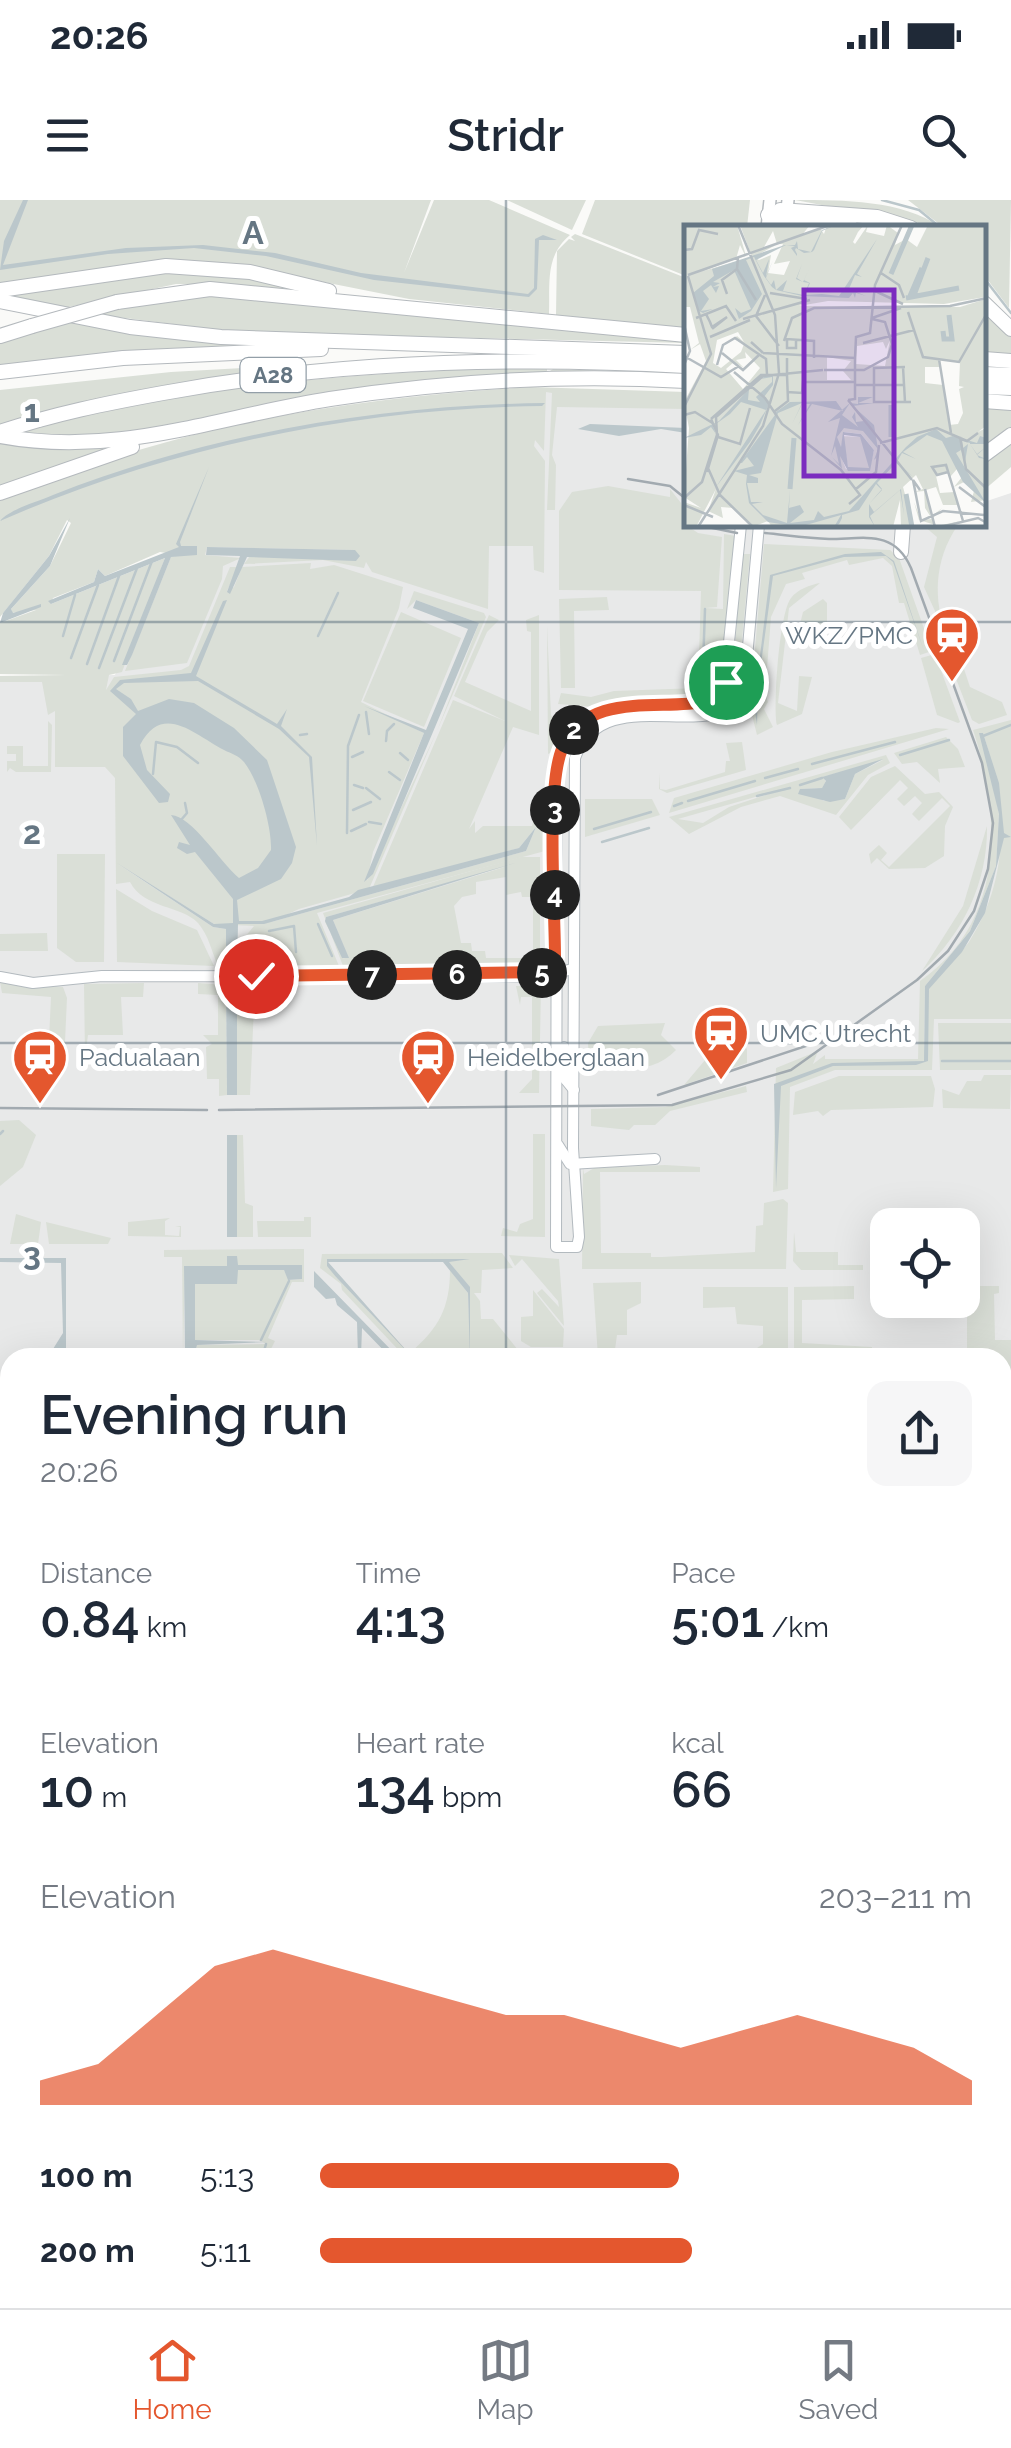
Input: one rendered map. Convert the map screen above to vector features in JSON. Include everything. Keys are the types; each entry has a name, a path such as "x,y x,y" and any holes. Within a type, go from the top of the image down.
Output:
{"highway":[{"path":"779,214 836,225"},
{"path":"779,214 877,216 902,225"},
{"path":"0,290 146,268 190,266 250,272 384,304"},
{"path":"0,336 117,302 210,289 684,335"},
{"name":"A28","path":"0,302 175,333 684,353"},
{"path":"986,305 1011,329"},
{"name":"A28","path":"0,372 122,358 412,345"},
{"path":"986,359 1011,361"},
{"name":"A28","path":"0,434 29,422 210,384 353,367 522,360 684,366"},
{"path":"986,374 1011,375"},
{"name":"A28","path":"0,434 100,444 328,400 453,384 589,378 684,380"},
{"path":"986,387 1011,388"},
{"path":"986,401 1011,402"},
{"path":"0,492 213,422"},
{"path":"986,454 1011,435"},
{"path":"901,552 904,528"}],"main road":[{"path":"574,1134 582,1167 577,1246 556,1247 555,780 562,748 578,726 609,707 707,703 721,694 730,650 741,528"},
{"path":"582,1167 574,1134 571,776 576,752 590,734 614,720 720,714 738,701 744,690 759,528"},
{"path":"536,975 550,971 555,957"},
{"path":"0,977 33,983 88,976 555,976 572,969"},
{"path":"558,1017 564,1037 565,1079 574,1090"},
{"path":"558,1144 565,1160 582,1167 655,1159"},
{"path":"556,1207 578,1206"}],"shaded area":[{"path":"0,200 431,200 404,273 434,200 489,200 570,235 553,261 549,314 409,299 258,269 147,262 0,287"},
{"path":"23,200 28,200 3,265 126,248 203,245 275,253 361,273 528,294 534,288 535,239 543,235 557,240 539,240 537,289 529,297 374,280 266,256 194,248 108,254 0,270 4,241"},
{"path":"507,200 586,200 572,230"},
{"path":"595,200 750,200 747,225 684,225 684,275 582,234"},
{"path":"795,200 852,201 891,207 937,225"},
{"path":"908,200 1011,200 1009,308 986,278 986,225 940,225"},
{"path":"575,234 684,277 684,328 556,315 557,251 569,239 575,241 571,237"},
{"path":"208,270 326,293 227,284 176,284 64,308 0,295 125,273"},
{"path":"198,294 684,340 684,343 236,332 93,314 131,303"},
{"path":"986,309 1011,332 1011,356 986,355"},
{"path":"74,321 255,343 0,367 0,342"},
{"path":"335,363 0,426 0,390 171,372"},
{"path":"547,368 547,373 553,369 684,374 684,378 461,381 100,440 20,433 196,394 376,374"},
{"path":"530,387 684,392 684,409 557,407 552,455 556,465 555,510 547,510 552,393 546,392 544,451 535,440 534,446 545,461 544,573 534,570 533,546 489,546 488,609 372,572 366,562 364,568 323,560 244,564 250,556 346,558 355,550 207,547 205,555 241,558 223,566 222,579 187,663 125,671 171,557 178,555 160,552 105,576 98,569 94,582 53,598 51,604 165,558 122,672 109,675 106,690 114,677 189,666 230,567 238,567 227,591 234,587 242,567 311,563 310,569 334,565 403,587 399,608 361,702 424,733 373,852 367,881 436,733 369,889 299,909 271,922 526,851 536,827 519,848 372,889 453,700 505,721 454,696 489,615 499,620 487,632 465,682 531,711 531,632 527,631 526,620 539,615 539,735 513,727 469,829 475,821 475,833 483,826 532,826 540,797 541,841 543,797 545,851 317,913 339,966 244,966 244,938 254,926 214,924 118,864 213,927 226,929 226,966 218,966 205,933 191,917 144,897 130,882 116,884 115,778 105,767 55,767 55,711 48,715 42,682 0,682 0,676 66,675 0,674 0,623 36,610 12,613 11,609 50,566 71,523 67,520 49,556 0,617 0,498 83,468 212,430 302,412 438,394"},
{"path":"551,390 684,398 684,528 986,528 986,501 1011,493 1011,1348 0,1348 0,677 115,675 208,457"},
{"path":"545,403 404,414 265,436 130,472 0,521 24,506 112,474 233,440 357,417 483,405"},
{"path":"986,406 1011,408 1011,432 986,450"},
{"path":"590,424 684,428 684,433 661,429 619,436 578,429"},
{"path":"1011,440 1011,467 986,488 986,459"},
{"path":"0,441 57,450 123,446 0,489"},
{"path":"209,467 180,542 181,546 197,546 197,555 171,557 132,655 127,665 122,665 165,558 51,604 48,601 94,582 98,569 105,576 179,547 176,544"},
{"path":"608,486 670,497 670,489 681,503 684,528 722,537 717,607 705,608 723,609 724,534 736,536 719,682 708,697 621,699 596,707 558,704 561,693 591,697 614,691 698,688 701,591 559,590 559,511 572,492"},
{"path":"70,518 50,566 11,609 13,613 41,607 0,623 3,613 49,556"},
{"path":"926,528 956,528 944,552 938,580 939,608 946,635 924,587 937,537"},
{"path":"764,544 890,550 899,558 932,651 920,655 904,603 899,603 892,566 883,558 849,565 847,560 802,573 805,579 786,584 771,617 765,694 768,702 764,709 773,727 757,735 750,707"},
{"path":"207,547 355,550 360,556 356,561 247,557 230,594 227,592 240,556 206,555"},
{"path":"881,552 894,561 924,651 893,562 886,556 844,557 773,576 758,686 757,725 754,704 770,575 845,554"},
{"path":"741,554 750,554 737,693 733,681"},
{"path":"820,583 789,608 778,703 797,711 799,676 812,677 802,714 777,725 778,661 787,607 797,592"},
{"path":"414,591 484,613 486,617 437,731 479,623 416,600 407,609"},
{"path":"607,597 609,610 574,611 575,688 561,688 559,599"},
{"path":"823,599 827,603 827,626 817,631 813,642 797,636 803,612"},
{"path":"227,600 196,676 277,724 287,709 281,726 312,757 317,846 309,757 279,729 198,681 124,683 116,689 131,699 138,711 169,699 194,703 234,728 267,760 296,847 292,863 281,879 237,900 239,921 262,921 349,897 358,890 519,848 536,827 526,851 264,924 238,924 237,966 226,966 226,929 213,927 117,863 214,924 233,923 233,899 195,852 187,854 177,848 179,842 190,845 171,815 197,831 239,878 258,868 271,850 267,817 255,781 237,756 180,726 159,725 140,745 147,770 170,794 168,802 159,803 123,756 123,727 136,714 110,691 120,680 191,673 223,601"},
{"path":"416,600 479,623 373,874 364,882 424,733 364,706 426,730 468,629 413,608"},
{"path":"401,612 461,638 424,727 363,701"},
{"path":"547,625 551,715 564,735 557,749 548,754"},
{"path":"949,646 956,668 963,666 970,687 1002,702 1007,715 979,724 972,720 948,658"},
{"path":"935,654 958,723 937,715 921,658"},
{"path":"1011,720 1011,1019 934,1019 932,1070 835,1070 790,1087 788,1189 773,1192 776,1068 818,1051 813,1064 825,1055 825,1059 918,1059 920,981 948,957 968,929 982,899 989,866 989,798 973,730","holes":["983,733 1000,814 998,866 983,917 969,942 928,990 928,1037 924,1051 925,986 970,931 996,866 999,814"]},
{"path":"48,721 52,725 51,772 16,772 10,768 7,772 7,761 16,761 16,754 7,754 7,746 23,746 23,766 48,766"},
{"path":"936,728 949,729 669,813 674,798 832,752"},
{"path":"979,733 983,733 999,783 1004,833 1011,837 1004,838 985,913 962,952 929,989 928,1061 916,1065 833,1066 781,1086 776,1188 774,1084 832,1063 924,1061 925,986 970,931 996,866 999,814"},
{"path":"946,737 958,749 965,767 938,769 940,783 917,762 902,764 894,753"},
{"path":"742,742 746,770 667,793 659,789 659,773 660,789 666,790 725,772 726,761 730,761 726,743"},
{"path":"886,755 890,763 868,775 836,815 780,796 741,807 689,834 669,817","holes":["883,760 855,774 845,799 824,801 801,789 822,788 826,782 823,777","790,787 729,807 703,823 678,819"]},
{"path":"883,759 855,774 845,799 830,802 798,794 800,789 822,788 826,781 822,777"},
{"path":"895,766 925,794 939,792 953,807 945,826 944,856 925,868 889,869 877,858 871,864 869,854 879,845 887,853 881,860 889,867 950,806 942,798 919,821 912,814 922,803 915,796 904,806 897,799 908,788 900,780 851,830 839,817 871,777"},
{"path":"585,799 652,799 660,815 585,837"},
{"path":"987,826 983,867 970,906 950,941 922,971 963,906"},
{"path":"57,854 105,854 104,962 76,962 57,948"},
{"path":"521,857 540,857 540,897 522,897 521,892 506,895 506,877 476,882 476,894 462,897 454,906 461,943 471,943 472,951 485,951 486,958 533,958 533,902 540,902 540,965 343,966 330,932 344,959 346,952 333,920 514,864 325,920 323,913"},
{"path":"515,863 333,920 349,958 342,958 325,921 326,917"},
{"path":"116,889 152,911 197,930 214,966 117,962"},
{"path":"47,933 48,951 0,951 0,934"},
{"path":"0,982 63,987 67,998 64,1064 48,1061 51,997 2,993"},
{"path":"144,983 143,997 121,997 123,1035 88,1035 85,1057 84,984"},
{"path":"198,983 226,985 227,1095 219,1096 219,1079 207,1079 206,1047 212,1044 203,1035 218,1035 218,995 198,994"},
{"path":"226,985 237,985 237,1095 227,1095"},
{"path":"237,985 255,985 250,1095 237,1095"},
{"path":"516,986 541,986 539,1093 519,1093 532,1079 532,997 521,997 520,1005"},
{"path":"665,1023 661,1035 676,1050 667,1058 647,1067 624,1070 589,1065 588,1043 598,1026"},
{"path":"938,1023 1011,1023 1011,1070 940,1070"},
{"path":"733,1035 747,1049 747,1063 684,1085 722,1040"},
{"path":"984,1075 1011,1075 1010,1109 943,1108 942,1089 959,1095 967,1081 981,1081"},
{"path":"839,1076 931,1076 935,1089 933,1107 793,1115 795,1092"},
{"path":"746,1086 747,1092 670,1111 655,1125 634,1125 629,1130 591,1126 591,1109 665,1107"},
{"path":"19,1120 36,1135 23,1167 0,1186 0,1121"},
{"path":"533,1134 545,1134 545,1237 501,1236 503,1228 517,1232 520,1224 533,1219"},
{"path":"227,1135 237,1135 237,1237 227,1237"},
{"path":"237,1135 243,1135 245,1203 253,1206 253,1237 237,1237"},
{"path":"700,1167 700,1172 600,1172 601,1253 651,1253 651,1257 662,1257 755,1252 756,1226 763,1225 764,1203 783,1199 788,1203 786,1269 582,1269 583,1168 584,1174 594,1168"},
{"path":"16,1214 41,1222 38,1244 10,1244"},
{"path":"304,1217 311,1217 311,1237 258,1237 257,1221 304,1221"},
{"path":"170,1218 165,1221 165,1235 179,1236 180,1227 175,1226 181,1226 181,1237 128,1236 128,1222"},
{"path":"46,1222 111,1238 108,1244 49,1244"},
{"path":"794,1232 796,1252 838,1252 838,1265 863,1265 863,1270 801,1270 793,1261"},
{"path":"304,1249 304,1282 292,1282 268,1338 275,1341 272,1348 196,1348 266,1344 259,1340 195,1340 194,1284 237,1284 237,1270 284,1270 289,1280 302,1279 302,1265 237,1265 228,1256 227,1266 185,1266 183,1348 182,1257 164,1257 164,1250"},
{"path":"502,1253 513,1268 482,1270 481,1293 474,1293 480,1301 481,1319 493,1319 516,1348 415,1348 441,1316 450,1270 468,1293 469,1317 470,1288 448,1261 469,1261 327,1260 336,1277 404,1348 397,1348 342,1290 341,1284 320,1268 322,1254"},
{"path":"509,1255 559,1259 564,1326 537,1293 542,1289 559,1307 558,1301 522,1259 515,1266"},
{"path":"227,1256 237,1256 238,1265 302,1265 302,1279 288,1280 284,1270 238,1270 237,1284 195,1284 195,1340 267,1342 185,1348 184,1266 227,1266"},
{"path":"0,1258 66,1258 66,1348 54,1348 63,1333 61,1263 0,1262"},
{"path":"327,1259 470,1259 449,1262 470,1287 470,1348 468,1293 443,1262 328,1262 404,1348 327,1266"},
{"path":"314,1271 389,1348 381,1348 362,1328 361,1348 358,1348 357,1322 337,1305 335,1298 326,1299 314,1287"},
{"path":"641,1282 641,1303 627,1310 627,1335 617,1335 615,1348 597,1348 593,1283"},
{"path":"854,1286 854,1299 802,1300 802,1343 872,1348 794,1348 794,1287"},
{"path":"980,1286 999,1286 999,1293 994,1294 995,1340 1011,1340 1011,1348 967,1348 967,1318 980,1318"},
{"path":"703,1287 788,1287 788,1348 757,1348 763,1344 763,1326 737,1324 735,1307 703,1308"},
{"path":"533,1290 564,1329 563,1347 531,1347 521,1341 521,1317 533,1316"}],"waterway":[{"path":"882,200 919,210 937,225"},
{"path":"986,281 1011,313"},
{"path":"114,661 152,561"},
{"path":"99,668 137,568"},
{"path":"87,664 119,576"},
{"path":"71,658 98,585"},
{"path":"318,636 338,593"},
{"path":"63,636 75,595"},
{"path":"702,695 705,609"},
{"path":"366,712 369,734"},
{"path":"347,833 348,746 359,715"},
{"path":"386,741 387,731 394,724"},
{"path":"983,736 1011,725"},
{"path":"300,735 307,734"},
{"path":"900,755 949,740"},
{"path":"153,774 156,742 177,747 198,763"},
{"path":"812,764 895,742"},
{"path":"352,757 363,752"},
{"path":"400,753 408,760"},
{"path":"765,778 798,769"},
{"path":"389,772 400,780"},
{"path":"800,785 822,778"},
{"path":"688,801 755,781"},
{"path":"354,785 363,788"},
{"path":"366,788 380,799"},
{"path":"757,796 790,788"},
{"path":"353,810 371,802"},
{"path":"181,820 187,813 185,803"},
{"path":"674,806 682,803"},
{"path":"594,829 651,812"},
{"path":"369,822 381,824"},
{"path":"351,831 366,824"},
{"path":"602,842 649,828"},
{"path":"318,924 332,956"},
{"path":"269,931 294,926 296,952"},
{"path":"942,1061 1011,1061"},
{"path":"0,1134 3,1131"},
{"path":"261,1340 289,1281"},
{"path":"265,1348 266,1344"}],"tram line":[{"path":"628,479 670,486 684,497"},
{"path":"713,528 737,533"},
{"path":"219,1110 672,1105 791,1070 917,980 948,951 974,911 988,869 993,823 982,763 911,568 896,547 877,539 765,533"},
{"path":"658,1095 824,1040"},
{"path":"0,1108 207,1110"}],"place":[{"name":"WKZ/PMC","path":"952,684"},
{"name":"UMC Utrecht","path":"721,1082"},
{"name":"Padualaan","path":"40,1106"},
{"name":"Heidelberglaan","path":"428,1106"}],"route":[{"path":"256,976 549,972 555,957 555,780 567,738 587,718 609,707 707,703 724,691 726,682"}]}
